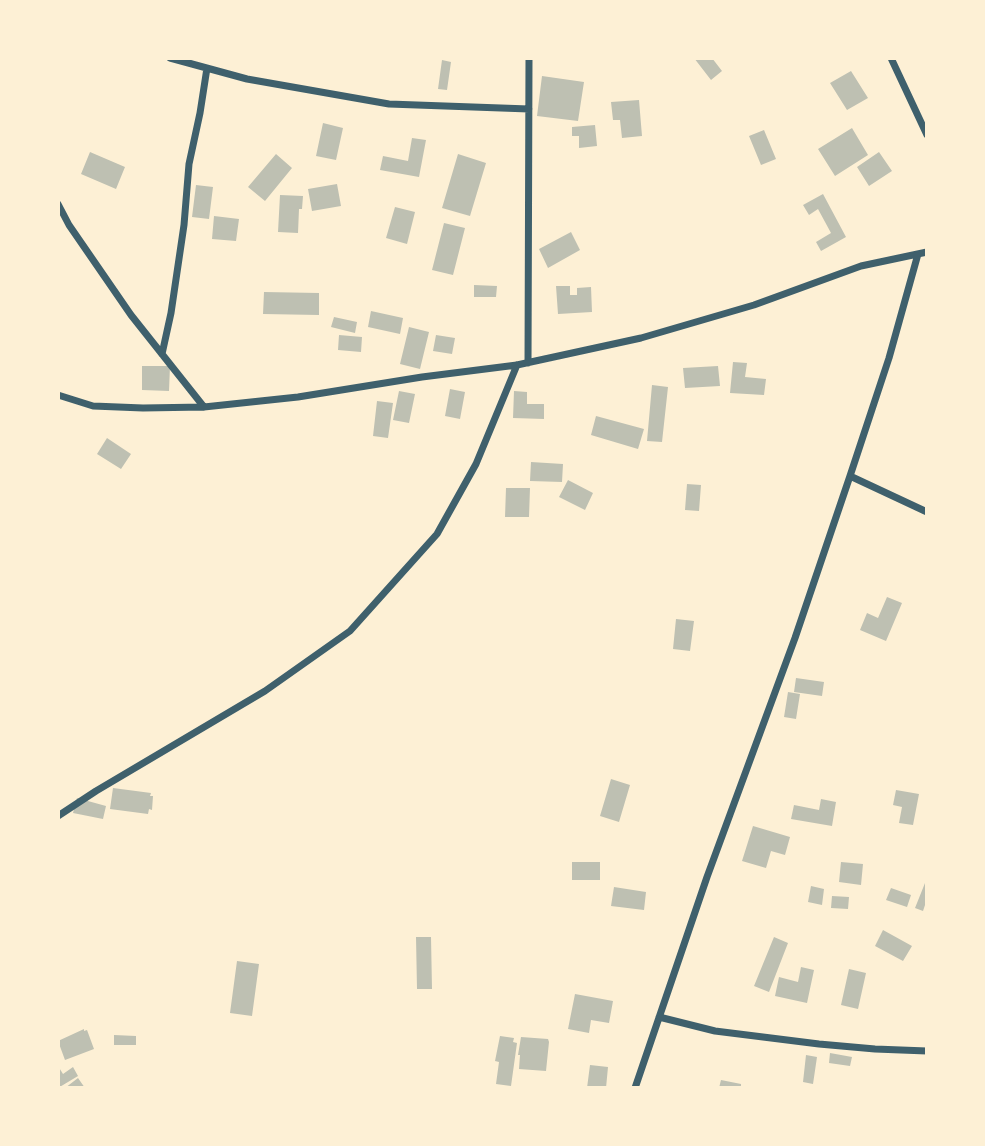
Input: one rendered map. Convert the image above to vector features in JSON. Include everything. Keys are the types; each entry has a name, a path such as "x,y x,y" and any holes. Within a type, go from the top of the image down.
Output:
{"street":[{"path":"170,58 247,79 389,104 529,109"},
{"path":"528,363 529,58"},
{"path":"891,58 927,135"},
{"path":"162,354 184,225 189,164 207,68"},
{"path":"58,204 69,225 131,315 204,407"},
{"path":"58,395 93,406 204,407 298,397 517,365 641,338 754,305 861,265 927,252"},
{"path":"635,1088 707,877 791,651 889,358 918,254"},
{"path":"58,816 96,790 265,691 350,631 437,534 476,464 517,365"},
{"path":"850,477 927,512"},
{"path":"659,1017 715,1031 818,1044 927,1051"}],"building":[{"path":"694,58 712,58 722,71 711,80"},
{"path":"442,60 451,62 447,90 438,89"},
{"path":"851,71 868,98 847,110 830,83"},
{"path":"542,76 584,82 578,121 537,116"},
{"path":"639,100 642,136 622,138 620,120 613,120 611,102"},
{"path":"323,123 343,128 336,160 316,156"},
{"path":"595,125 597,146 579,148 579,136 572,136 572,127"},
{"path":"852,128 868,155 835,176 818,149"},
{"path":"764,130 776,159 761,165 749,136"},
{"path":"412,138 426,140 419,177 380,170 383,156 408,161"},
{"path":"90,152 125,167 116,189 81,174"},
{"path":"879,152 892,171 869,186 857,167"},
{"path":"276,154 292,168 265,201 248,187"},
{"path":"458,154 486,163 470,216 442,208"},
{"path":"337,184 341,206 312,211 308,189"},
{"path":"196,185 213,187 209,219 192,217"},
{"path":"823,194 846,237 821,251 816,242 831,233 818,209 809,215 803,205"},
{"path":"280,195 303,196 302,209 299,209 298,233 278,232"},
{"path":"395,207 415,212 407,244 386,238"},
{"path":"214,216 239,219 236,241 212,239"},
{"path":"444,223 465,228 453,275 432,270"},
{"path":"571,232 580,250 548,268 539,249"},
{"path":"474,285 497,286 496,297 474,297"},
{"path":"556,286 570,286 570,295 577,295 577,288 591,287 592,312 558,314"},
{"path":"264,292 319,293 319,315 263,314"},
{"path":"371,311 403,318 400,334 368,327"},
{"path":"334,317 357,322 355,333 331,327"},
{"path":"409,327 429,332 420,369 400,364"},
{"path":"339,335 362,337 361,352 338,350"},
{"path":"436,335 455,338 452,354 433,351"},
{"path":"733,362 747,363 745,377 766,379 764,395 730,393"},
{"path":"142,366 170,366 169,391 142,390"},
{"path":"718,366 720,386 685,388 683,368"},
{"path":"652,385 668,387 662,442 647,441"},
{"path":"450,389 465,392 460,419 445,416"},
{"path":"399,391 415,394 409,423 393,420"},
{"path":"514,391 527,392 527,404 544,404 544,419 513,418"},
{"path":"377,401 393,403 388,438 373,436"},
{"path":"596,416 644,429 638,449 591,435"},
{"path":"107,438 131,454 121,469 97,454"},
{"path":"531,462 563,464 562,482 530,481"},
{"path":"568,480 593,493 585,510 559,497"},
{"path":"687,484 701,485 699,511 685,510"},
{"path":"506,488 530,488 529,517 505,517"},
{"path":"887,597 902,603 886,641 860,630 867,613 878,618"},
{"path":"676,619 694,621 690,651 673,649"},
{"path":"796,678 824,682 822,696 794,692"},
{"path":"788,692 800,694 796,719 784,717"},
{"path":"611,779 630,785 619,822 600,816"},
{"path":"113,788 151,793 152,810 149,809 148,814 110,809"},
{"path":"896,790 919,794 913,825 899,823 902,807 893,805"},
{"path":"77,798 106,806 103,819 73,813"},
{"path":"821,799 836,802 832,826 791,819 794,805 819,810"},
{"path":"753,826 790,837 785,855 771,851 766,868 742,861"},
{"path":"572,862 600,862 600,880 572,880"},
{"path":"841,862 863,864 861,885 839,882"},
{"path":"925,883 927,899 923,911 915,908"},
{"path":"811,886 824,889 822,905 808,902"},
{"path":"614,887 646,892 644,910 611,906"},
{"path":"891,888 911,895 907,907 886,900"},
{"path":"832,896 849,897 848,909 831,908"},
{"path":"883,930 912,946 903,961 875,946"},
{"path":"416,937 431,937 432,989 417,989"},
{"path":"774,937 788,943 769,992 754,986"},
{"path":"237,961 259,964 252,1016 230,1013"},
{"path":"801,967 814,970 807,1003 775,996 779,977 798,982"},
{"path":"849,969 866,973 858,1009 841,1005"},
{"path":"575,994 613,1001 609,1023 591,1020 589,1033 568,1029"},
{"path":"87,1030 94,1049 65,1060 58,1041"},
{"path":"114,1035 136,1036 136,1045 114,1045"},
{"path":"500,1036 514,1038 513,1042 517,1043 511,1086 496,1084 499,1062 495,1061"},
{"path":"521,1037 548,1039 546,1071 519,1069"},
{"path":"830,1053 852,1057 850,1066 829,1063"},
{"path":"806,1055 817,1057 813,1084 803,1082"},
{"path":"590,1065 608,1067 606,1088 587,1088"},
{"path":"58,1066 63,1074 73,1067 78,1076 58,1088"},
{"path":"78,1078 85,1088 65,1088"},
{"path":"721,1080 741,1084 741,1088 719,1088"}]}
